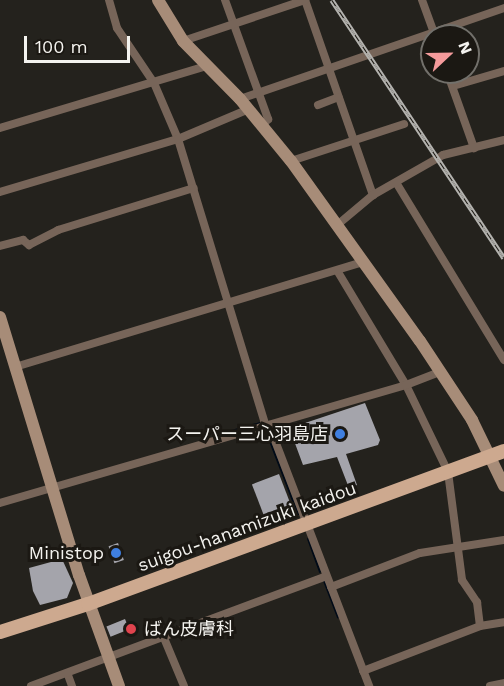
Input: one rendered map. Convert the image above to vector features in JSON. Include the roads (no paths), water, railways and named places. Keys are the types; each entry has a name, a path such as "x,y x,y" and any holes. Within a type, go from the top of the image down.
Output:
{"main road":[{"name":"suigou-hanamizuki kaidou","path":"0,632 88,604 504,451"}],"street":[{"path":"109,0 117,28 154,83 178,139 267,425 369,686"},
{"path":"158,0 183,41 264,125 363,262 440,372 490,457 504,486"},
{"path":"225,0 256,94 268,119 264,125"},
{"path":"183,41 305,0 373,195"},
{"path":"422,0 430,24"},
{"path":"461,24 504,8"},
{"path":"240,99 420,39"},
{"path":"0,128 207,66"},
{"path":"474,148 453,86 504,71"},
{"path":"318,105 339,97"},
{"path":"0,192 178,139 249,109"},
{"path":"291,161 354,138 404,124"},
{"path":"336,226 373,195 397,184 443,155 504,140"},
{"path":"397,184 504,360"},
{"path":"0,246 23,240 29,245 58,230 194,188"},
{"path":"15,367 229,305 338,272 363,262"},
{"path":"338,272 406,385 448,472 462,580 477,602 480,626"},
{"path":"0,317 88,604 119,686"},
{"path":"0,503 406,385 440,372"},
{"path":"331,587 420,553 504,540"},
{"path":"31,686 68,675 326,576"},
{"path":"363,671 480,626 504,622"},
{"path":"164,638 184,686"},
{"path":"68,675 72,686"},
{"path":"490,686 504,683"}],"waterway":[{"path":"214,436 260,423"},
{"path":"266,431 298,514"},
{"path":"308,539 320,572"},
{"path":"324,581 338,617"}],"railway":[{"path":"332,0 504,258"}],"place":[{"name":"スーパー三心羽島店","path":"340,434"},
{"name":"Ministop","path":"116,553"},
{"name":"ばん皮膚科","path":"131,629"}]}
